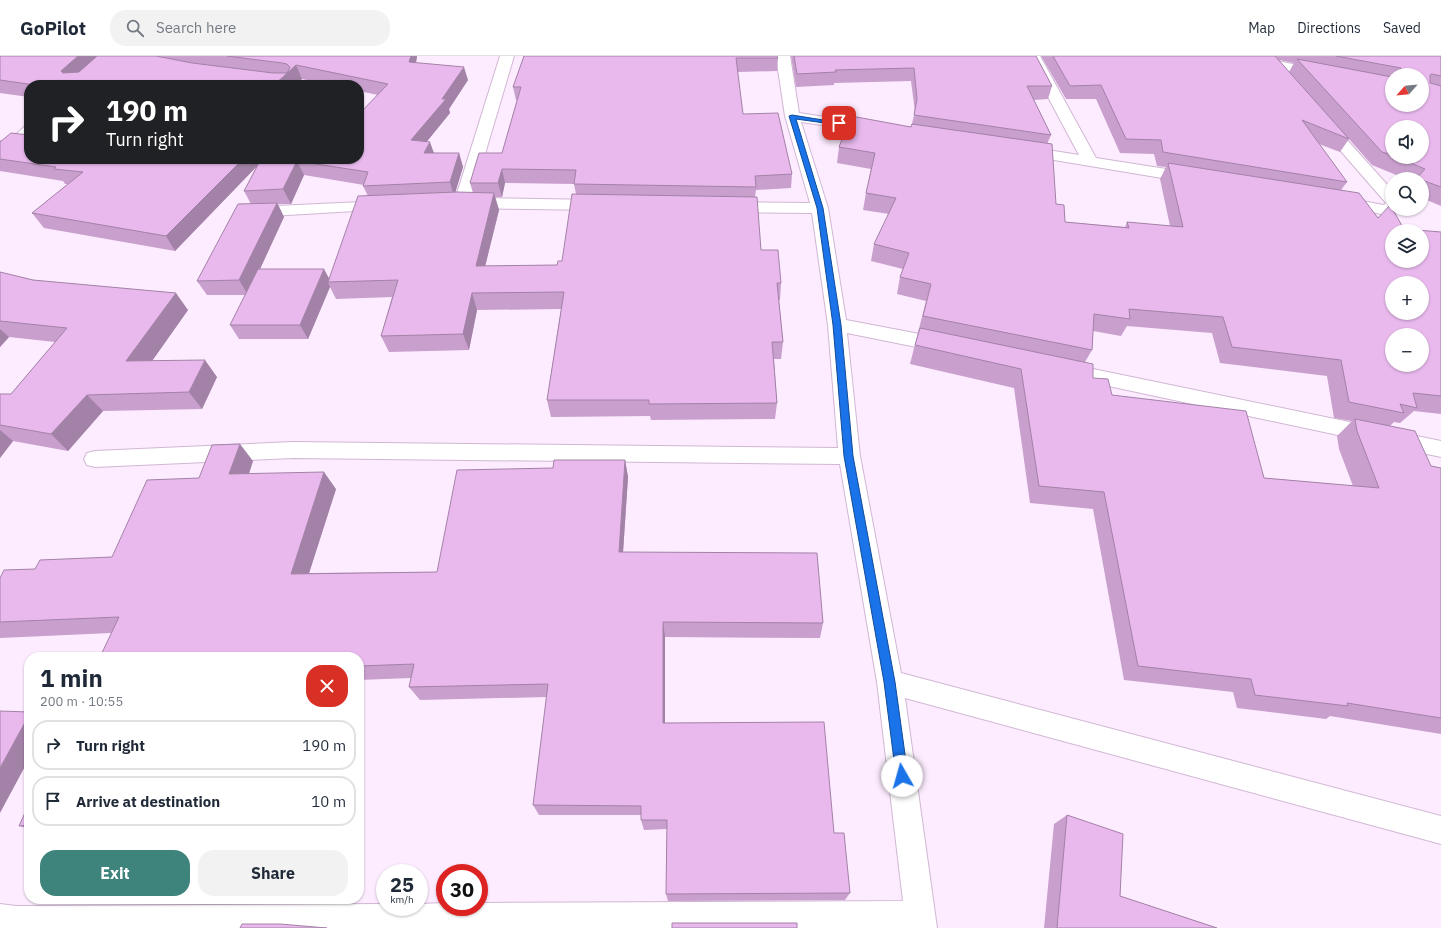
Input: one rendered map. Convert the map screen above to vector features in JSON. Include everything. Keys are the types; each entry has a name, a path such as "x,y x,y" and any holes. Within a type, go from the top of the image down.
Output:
{"street":[{"path":"507,56 454,203 613,205"},
{"path":"0,919 24,921 921,922 890,682 849,456 837,325 820,208 792,116 783,56"},
{"path":"1032,56 1090,161"},
{"path":"1269,60 1332,76"},
{"path":"1269,60 1288,82"},
{"path":"1314,112 1385,192"},
{"path":"792,116 894,132"},
{"path":"0,157 24,135"},
{"path":"1012,149 1207,180"},
{"path":"1324,200 1385,210"},
{"path":"246,212 398,206"},
{"path":"708,207 820,208"},
{"path":"837,325 963,349"},
{"path":"1050,367 1441,448"},
{"path":"95,459 294,450 849,456"},
{"path":"890,682 1441,830"}],"building":[{"path":"0,56 78,56 61,71 63,73 79,72 97,56 156,56 192,63 273,73 287,73 290,67 287,64 227,56 411,56 409,62 464,67 442,99 446,99 411,140 430,142 424,153 459,153 450,182 363,186 368,172 316,164 364,164 364,109 388,84 296,65 280,80 24,80 24,83 0,80"},
{"path":"524,56 777,56 778,58 736,58 743,114 778,113 792,174 755,176 756,187 574,184 576,170 502,169 498,183 470,183 479,153 502,153 521,87 513,87"},
{"path":"794,56 1036,56 1052,86 1027,86 1051,135 914,115 917,99 914,68 835,70 836,72 797,74"},
{"path":"1053,56 1275,56 1349,139 1302,120 1347,182 1163,152 1161,140 1126,139 1101,85 1070,86"},
{"path":"1336,56 1441,56 1441,76 1430,75 1430,83 1441,86 1441,187 1429,183 1429,172 1422,172 1425,169 1413,164 1429,164 1429,120 1385,120 1385,153 1382,152 1297,59 1385,76 1385,112 1429,112 1429,68 1401,68"},
{"path":"851,116 911,127 912,124 1052,144 1056,204 1064,205 1065,222 1129,228 1127,222 1183,227 1168,163 1359,193 1378,218 1385,210 1385,216 1396,216 1401,224 1385,224 1385,268 1429,268 1429,231 1441,232 1441,396 1413,393 1417,408 1400,404 1404,413 1349,402 1341,360 1232,347 1223,317 1129,309 1130,319 1094,314 1092,350 923,316 931,284 900,277 909,253 874,244 896,198 866,193 875,153 839,147"},
{"path":"11,133 24,134 24,162 0,159 0,142"},
{"path":"35,164 238,164 166,236 32,213 83,172 54,169 56,167"},
{"path":"258,164 296,164 283,189 244,191"},
{"path":"457,192 494,193 476,266 557,265 558,261 562,261 572,194 757,197 761,250 778,250 781,283 777,283 783,342 772,342 777,403 649,404 649,400 547,400 564,292 472,293 463,334 381,336 398,280 328,282 358,196"},
{"path":"277,203 239,280 197,281 238,204"},
{"path":"258,269 324,269 300,325 230,325"},
{"path":"0,272 33,280 176,293 126,361 205,360 189,392 87,395 51,434 0,425 0,394 11,394 67,328 0,321"},
{"path":"920,328 1093,364 1093,378 1108,379 1112,395 1246,411 1264,478 1379,488 1357,431 1355,419 1415,431 1431,466 1441,468 1441,718 1347,703 1348,706 1255,695 1251,679 1138,666 1104,492 1039,486 1021,369 915,345"},
{"path":"240,444 229,474 324,472 291,574 437,572 457,470 553,468 554,460 625,460 619,552 817,553 823,623 663,622 663,723 824,722 834,833 844,833 850,893 666,894 667,820 641,820 641,806 533,805 548,684 409,687 414,664 364,666 364,652 102,652 119,617 0,622 0,578 4,570 35,569 40,560 112,557 147,480 199,478 212,445"},
{"path":"0,711 24,712 24,724 0,768"},
{"path":"24,815 24,826 19,826"},
{"path":"1067,815 1123,834 1120,896 1217,928 1057,928"},
{"path":"672,923 797,923 797,928 672,928"},
{"path":"242,924 280,924 327,928 240,928"}],"route":[{"path":"839,123 792,116 820,208 837,325 849,456 890,682 902,776"}]}
